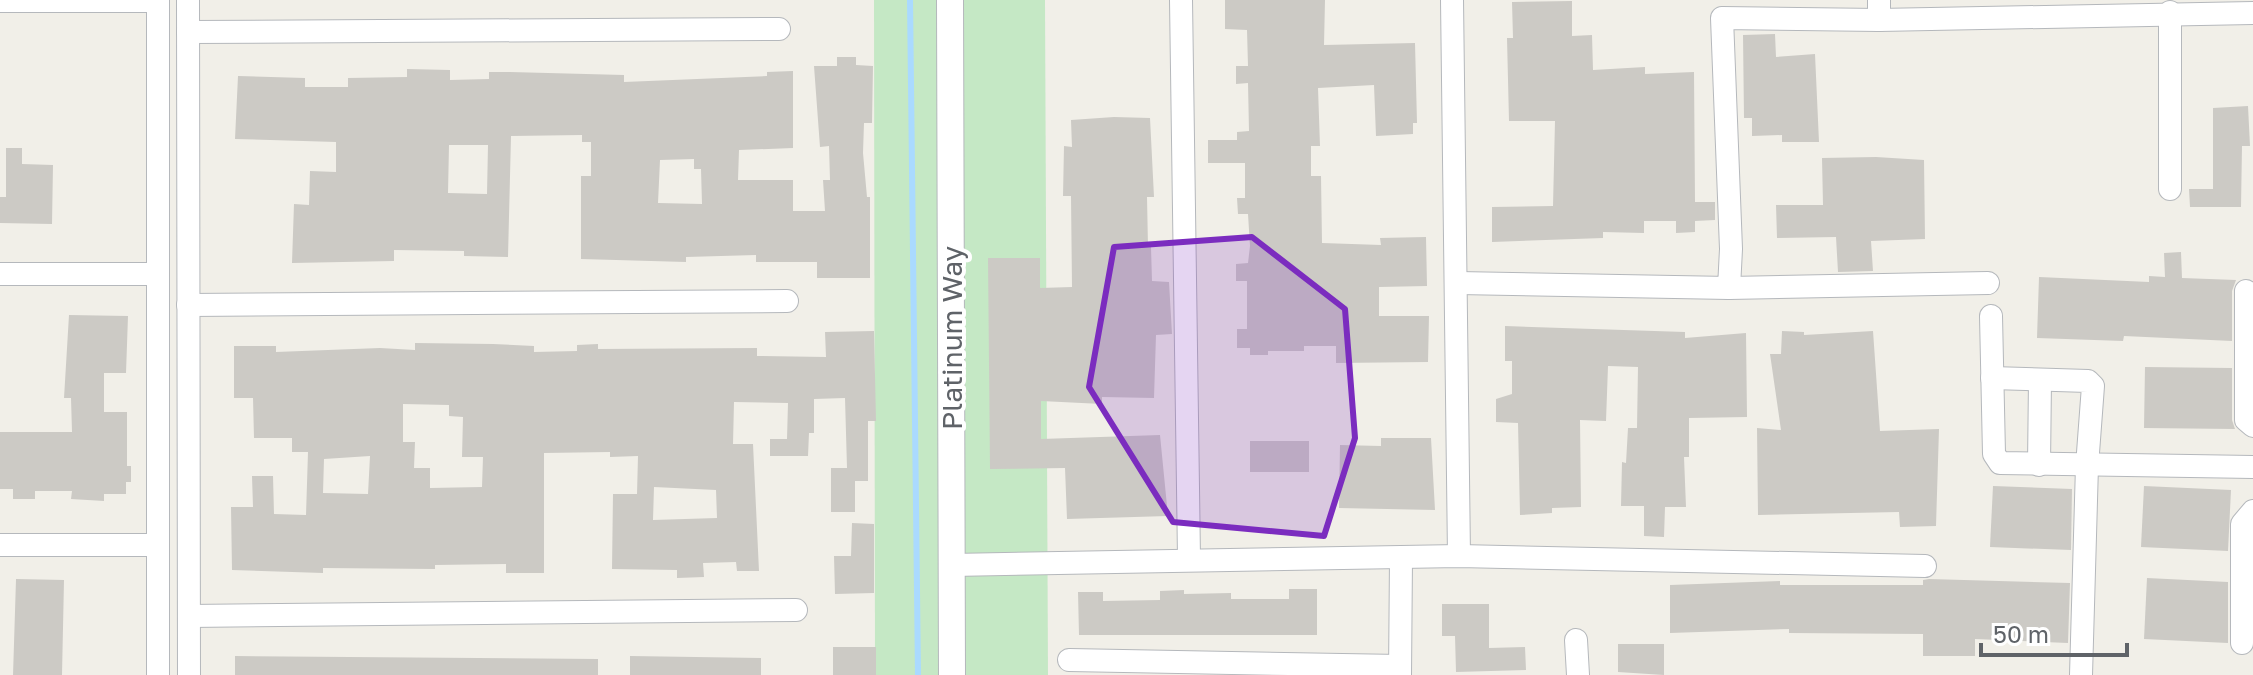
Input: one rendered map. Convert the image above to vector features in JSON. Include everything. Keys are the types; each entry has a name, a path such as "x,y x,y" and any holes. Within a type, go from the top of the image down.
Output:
{"street":[{"path":"188,0 189,675"},
{"name":"Platinum Way","path":"950,0 952,675"},
{"path":"1181,0 1189,558"},
{"path":"1452,0 1458,283 1459,556"},
{"path":"0,1 158,1 158,675"},
{"path":"1729,288 1731,249 1722,9 2253,13"},
{"path":"2170,12 2170,189"},
{"path":"188,32 779,29"},
{"path":"0,274 158,274"},
{"path":"1458,283 1729,288 1988,283"},
{"path":"2246,291 2249,373 2246,420 2253,426"},
{"path":"188,305 787,301"},
{"path":"1991,316 1996,460 2039,465 2253,467"},
{"path":"1992,378 2092,383 2081,675"},
{"path":"2039,465 2040,380"},
{"path":"2242,643 2248,557 2242,524 2253,511"},
{"path":"0,545 158,545"},
{"path":"952,565 1189,558 1401,559 1459,556 1925,566"},
{"path":"1069,660 1141,668 1400,670 1401,559"},
{"path":"189,616 796,610"},
{"path":"1576,640 1578,675"}],"highlighted area":[{"path":"1252,237 1345,309 1355,438 1324,536 1173,522 1089,387 1114,247"}],"green space":[{"path":"874,0 1045,0 1048,675 875,675"}],"building":[{"path":"1225,0 1325,0 1324,45 1415,43 1417,123 1413,123 1413,134 1376,136 1374,85 1318,88 1320,146 1311,146 1311,176 1321,176 1322,243 1381,245 1380,238 1426,237 1427,286 1379,287 1379,316 1429,316 1428,362 1336,363 1336,346 1304,346 1304,351 1268,351 1268,355 1250,355 1250,348 1237,348 1237,329 1247,329 1247,281 1236,281 1236,264 1248,263 1250,246 1248,214 1238,214 1237,198 1245,198 1245,163 1208,163 1208,140 1237,140 1237,132 1249,131 1248,83 1236,84 1236,66 1248,66 1247,30 1225,29"},
{"path":"1572,1 1572,36 1592,35 1593,70 1645,67 1645,74 1694,72 1695,202 1715,202 1715,220 1695,221 1695,232 1676,233 1676,221 1644,221 1644,233 1603,232 1603,238 1492,242 1492,207 1553,206 1555,121 1509,121 1507,38 1513,38 1512,2"},
{"path":"1775,34 1776,57 1815,54 1819,142 1782,142 1782,135 1752,136 1752,118 1744,118 1743,35"},
{"path":"837,57 856,57 856,65 873,66 872,123 864,123 863,153 867,197 870,197 870,278 817,278 817,262 756,262 756,255 686,257 686,262 581,259 581,176 591,176 591,142 582,142 582,135 511,136 508,257 464,256 464,251 394,250 394,261 292,263 294,204 309,205 310,171 336,172 336,142 235,139 238,76 305,78 305,87 348,87 348,78 407,77 407,69 450,70 450,80 489,79 489,72 510,72 624,75 624,82 767,76 767,72 793,71 793,148 739,150 738,180 793,180 793,211 825,211 823,180 830,180 829,146 820,147 814,66 837,66","holes":["449,145 488,145 487,194 448,193","694,159 694,169 701,169 702,204 658,203 660,160"]},
{"path":"2248,106 2250,146 2242,146 2241,207 2190,207 2189,189 2213,189 2213,108"},
{"path":"1150,118 1154,197 1147,197 1148,247 1151,247 1152,281 1169,282 1172,334 1156,335 1154,398 1102,397 1102,404 1041,401 1041,439 1160,435 1168,516 1067,519 1065,468 990,469 988,258 1040,258 1040,288 1072,287 1071,196 1063,196 1064,146 1072,147 1071,120"},
{"path":"6,148 22,148 22,164 53,165 52,224 0,223 0,197 6,197"},
{"path":"1822,158 1924,160 1925,239 1871,241 1873,271 1838,272 1836,237 1777,238 1776,205 1823,205"},
{"path":"2181,252 2182,278 2236,280 2232,291 2232,341 2124,336 2123,341 2037,338 2039,277 2149,282 2149,276 2165,277 2164,253"},
{"path":"69,315 128,316 126,373 104,373 104,412 127,412 127,466 131,466 131,482 126,482 126,494 104,494 104,501 71,499 72,491 35,491 35,499 13,499 13,489 0,489 0,432 72,432 71,398 64,398"},
{"path":"1505,326 1685,332 1685,338 1746,333 1747,417 1689,418 1689,457 1684,457 1686,507 1665,507 1664,537 1644,536 1644,506 1621,506 1622,462 1626,463 1628,428 1637,428 1638,367 1608,366 1606,421 1580,420 1581,507 1552,508 1552,513 1520,515 1518,423 1496,422 1496,399 1512,394 1512,361 1505,361"},
{"path":"874,331 876,421 868,421 868,481 855,481 855,512 831,512 831,468 847,468 845,398 814,399 814,433 809,433 808,456 770,456 770,439 787,439 788,403 734,402 733,444 753,444 759,571 737,571 736,562 703,563 704,577 677,578 677,570 612,569 613,494 637,494 638,456 610,457 610,452 544,453 544,573 506,573 506,564 435,565 435,569 323,568 323,573 232,570 231,507 253,507 252,476 273,476 274,514 306,515 308,452 292,452 292,438 254,438 253,398 234,398 234,346 276,346 276,352 380,348 415,350 415,343 493,344 534,346 534,352 577,351 577,345 598,344 598,349 757,348 757,356 826,357 825,332","holes":["403,404 449,405 449,416 463,417 462,457 483,457 482,487 430,488 430,468 414,468 415,442 403,442","370,456 368,494 323,493 324,459","654,487 716,490 717,518 653,520"]},
{"path":"1782,331 1804,332 1804,335 1873,331 1880,431 1939,429 1936,526 1900,527 1899,512 1758,515 1757,428 1781,430 1770,354 1781,354"},
{"path":"2145,367 2232,368 2232,420 2235,429 2144,428"},
{"path":"1381,438 1431,438 1435,510 1339,508 1340,445 1381,446"},
{"path":"1250,441 1309,441 1309,472 1250,472"},
{"path":"1993,486 2072,489 2071,550 1990,547"},
{"path":"2144,486 2231,490 2228,551 2141,547"},
{"path":"852,523 874,524 874,593 835,594 834,556 851,556"},
{"path":"2147,578 2228,582 2228,643 2144,639"},
{"path":"16,579 64,580 62,675 13,675"},
{"path":"1923,580 2070,583 2068,643 1975,639 1975,656 1923,656 1923,634 1789,633 1789,629 1670,633 1670,585 1780,581 1780,585 1923,585"},
{"path":"1289,589 1317,589 1317,635 1079,635 1078,592 1103,592 1103,601 1160,600 1160,591 1184,590 1184,594 1231,593 1231,599 1289,599"},
{"path":"1442,604 1489,604 1489,648 1525,647 1526,670 1456,672 1455,636 1442,636"},
{"path":"1618,644 1664,644 1664,675 1618,672"},
{"path":"833,647 876,647 876,675 833,675"},
{"path":"235,656 598,659 598,675 235,675"},
{"path":"630,656 761,658 761,675 630,675"}],"waterway":[{"path":"910,0 918,675"}]}
